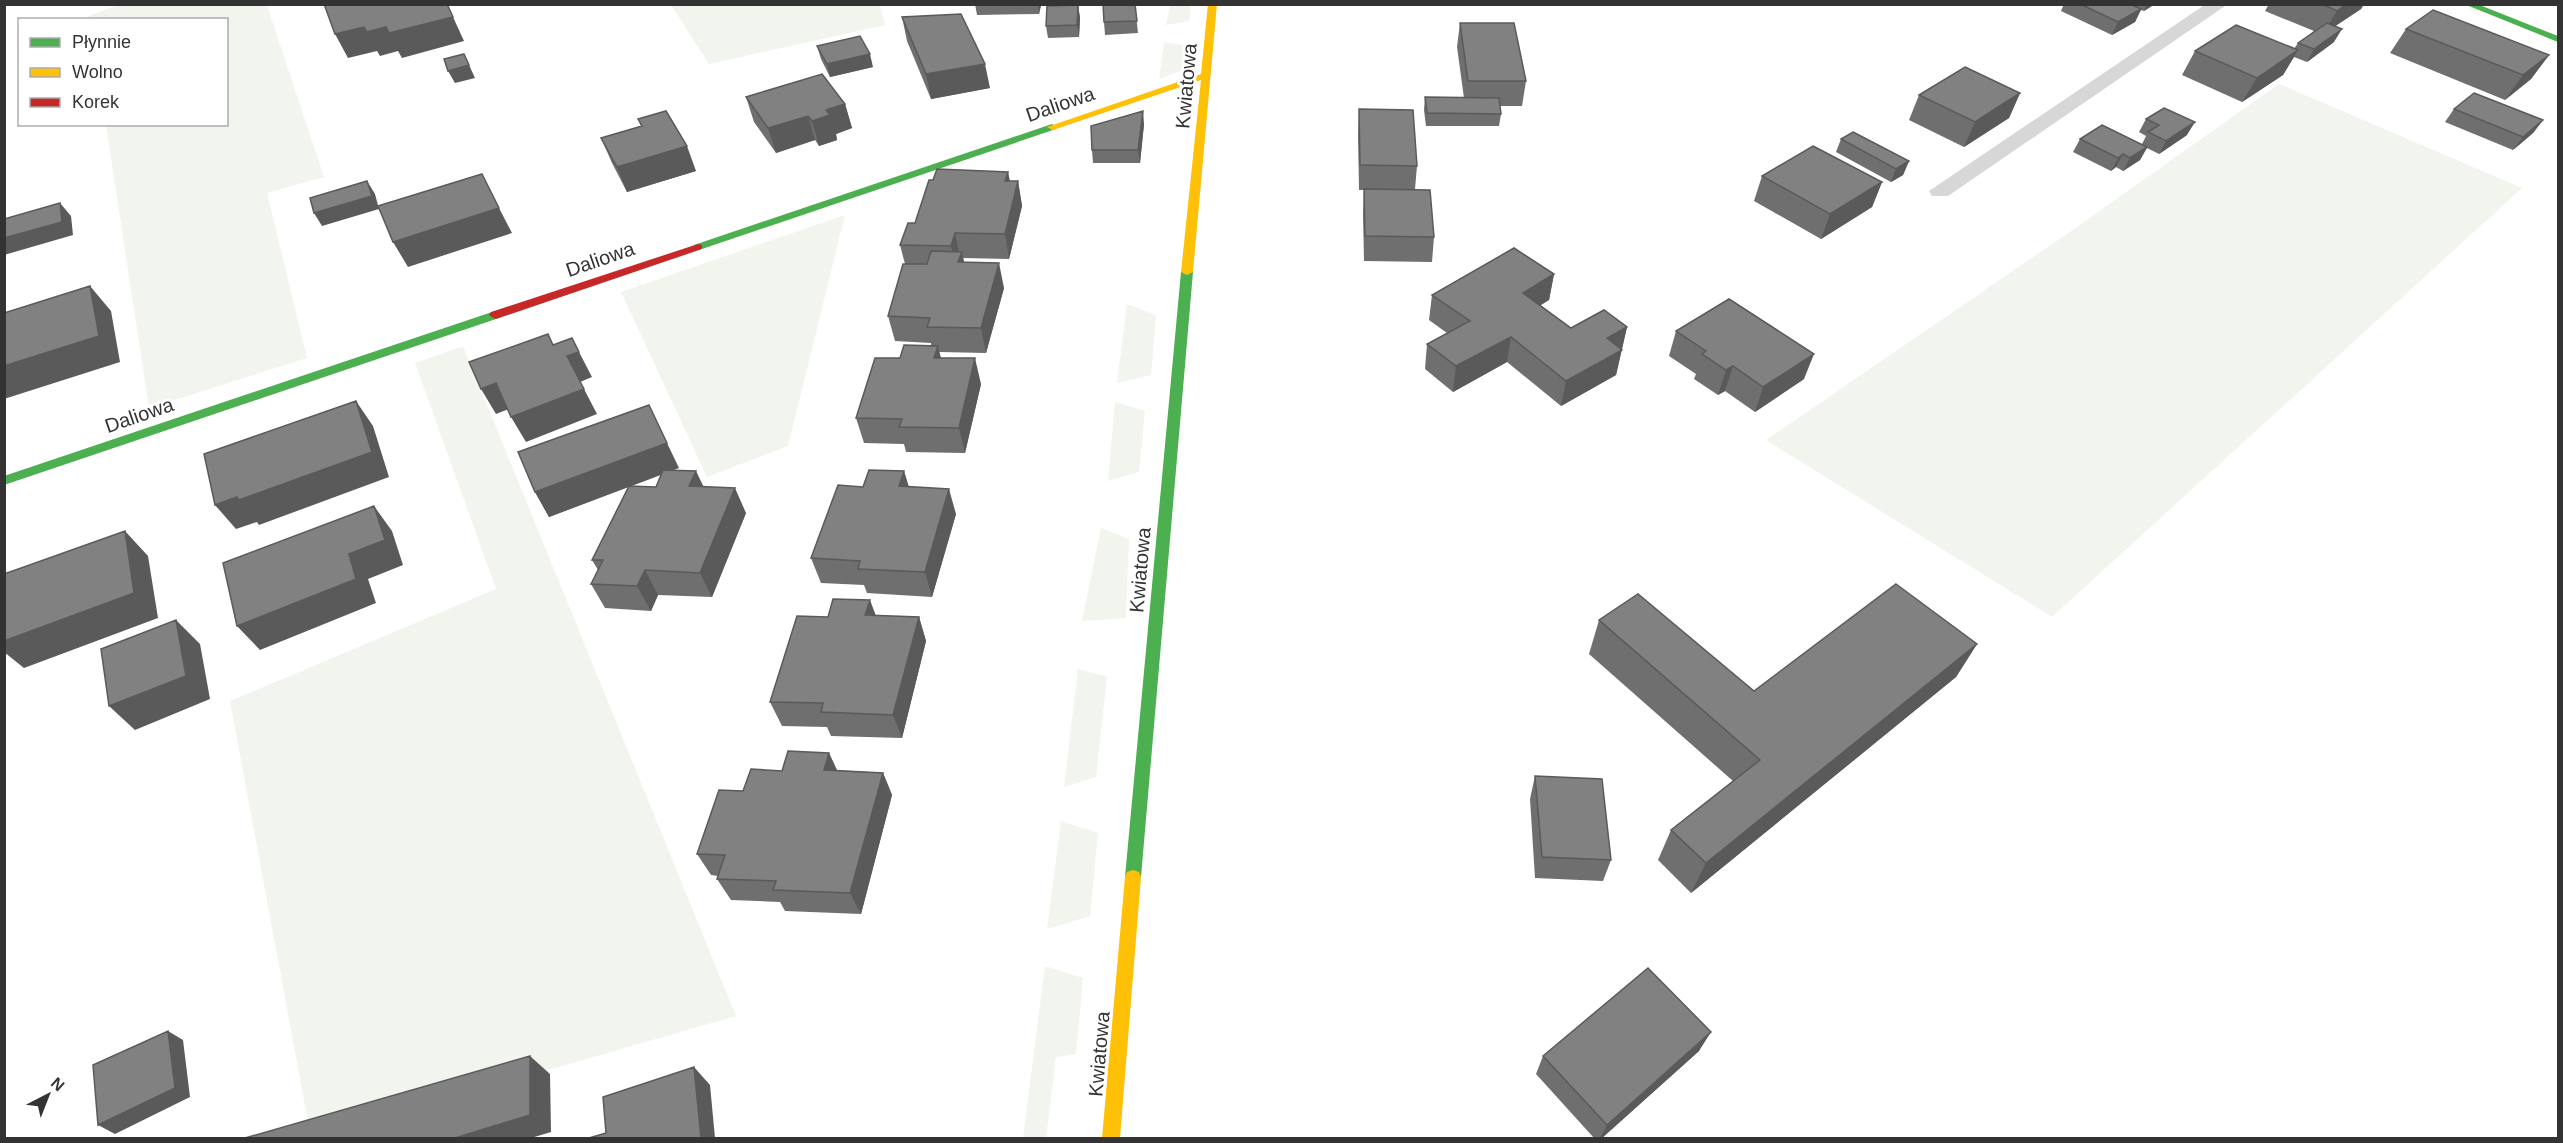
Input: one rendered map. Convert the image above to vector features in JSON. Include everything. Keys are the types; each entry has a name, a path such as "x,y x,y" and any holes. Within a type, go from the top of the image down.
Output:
{"main road":[{"name":"Kwiatowa","path":"1111,1138 1167,486 1213,4"},
{"path":"2468,4 2559,39"},
{"name":"Daliowa","path":"4,481 1207,75"}],"lane":[{"path":"1940,191 2218,4"}],"shaded area":[{"path":"121,4 267,5 324,177 267,193 307,358 149,408 106,126 228,126 228,18 89,18 88,16"},
{"path":"671,5 880,5 885,25 709,64"},
{"path":"1170,5 1191,5 1189,21 1166,25"},
{"path":"1164,42 1185,46 1183,70 1159,79"},
{"path":"2279,84 2522,188 2052,617 1766,440 2064,236"},
{"path":"845,215 788,446 707,477 621,292"},
{"path":"1127,304 1156,315 1151,375 1117,383"},
{"path":"463,346 736,1016 311,1138 230,701 496,589 415,363"},
{"path":"1115,402 1145,411 1139,472 1108,481"},
{"path":"1101,528 1129,539 1126,618 1082,621"},
{"path":"1078,669 1107,677 1096,777 1064,787"},
{"path":"1061,821 1098,833 1090,916 1047,929"},
{"path":"1045,966 1083,978 1076,1054 1056,1057 1046,1138 1023,1138"}],"building":[{"path":"324,4 447,4 453,17 389,33 386,27 367,32 364,27 335,34"},
{"path":"1103,4 1135,4 1137,21 1104,22"},
{"path":"2080,4 2130,4 2141,9 2118,22"},
{"path":"2322,4 2346,4 2337,11"},
{"path":"1078,5 1077,25 1046,26 1047,6"},
{"path":"2433,10 2549,55 2523,75 2406,29"},
{"path":"961,14 985,64 926,74 902,17"},
{"path":"1460,23 1514,23 1526,81 1468,81"},
{"path":"2327,23 2342,29 2314,49 2298,43"},
{"path":"2236,25 2298,50 2257,78 2195,51"},
{"path":"860,36 870,54 827,64 817,46"},
{"path":"464,54 469,65 448,71 444,59"},
{"path":"1965,67 2020,93 1975,122 1919,95"},
{"path":"822,74 845,104 826,110 830,115 812,121 808,116 768,128 746,97"},
{"path":"2474,93 2543,120 2523,137 2454,109"},
{"path":"1425,97 1499,98 1501,114 1427,113"},
{"path":"2164,108 2195,122 2166,141 2148,132 2159,125 2146,119"},
{"path":"1359,109 1413,110 1417,166 1360,165"},
{"path":"666,111 687,146 617,167 601,138 642,126 638,119"},
{"path":"1143,111 1138,150 1092,150 1091,126"},
{"path":"2102,125 2147,147 2130,158 2123,154 2118,158 2080,139"},
{"path":"1853,132 1909,161 1896,169 1841,139"},
{"path":"1813,146 1882,182 1830,214 1762,176"},
{"path":"937,169 1008,172 1005,181 1018,181 1005,234 955,233 951,246 900,245 908,223 915,223 929,180 933,180"},
{"path":"482,174 499,208 393,242 378,206"},
{"path":"367,181 372,196 314,213 310,198"},
{"path":"1364,189 1430,190 1434,237 1365,236"},
{"path":"60,203 62,222 4,238 4,219"},
{"path":"1514,248 1554,274 1523,293 1571,328 1604,310 1627,327 1607,338 1622,350 1566,381 1511,337 1456,366 1427,344 1470,321 1432,295"},
{"path":"931,251 962,252 958,262 999,263 981,328 927,327 930,318 888,316 903,264 927,264"},
{"path":"90,286 99,336 4,366 4,313"},
{"path":"1729,299 1814,354 1763,387 1733,366 1726,370 1702,354 1706,351 1676,331"},
{"path":"548,334 553,345 572,338 579,352 567,356 584,389 511,417 496,383 481,389 469,362"},
{"path":"904,345 938,346 934,358 975,358 959,428 899,427 902,419 856,418 875,358 900,358"},
{"path":"356,401 372,452 239,500 237,497 215,505 204,454"},
{"path":"649,405 667,443 535,492 518,452"},
{"path":"663,470 696,471 689,486 735,488 700,573 645,570 637,586 591,584 603,560 592,560 629,486 656,487"},
{"path":"869,470 904,471 899,486 949,489 925,572 858,569 860,561 811,558 838,485 863,487"},
{"path":"374,506 385,540 349,554 356,579 237,626 223,563"},
{"path":"125,531 134,593 4,641 4,574"},
{"path":"1896,584 1977,644 1706,863 1671,830 1760,760 1599,620 1638,594 1754,691"},
{"path":"833,599 870,600 865,615 919,617 893,715 821,712 823,703 770,702 797,616 828,617"},
{"path":"176,620 186,676 109,706 101,649"},
{"path":"788,751 829,753 824,770 883,773 850,893 773,890 776,881 717,879 725,855 697,854 719,790 743,791 751,769 782,771"},
{"path":"1535,776 1602,779 1611,860 1542,857"},
{"path":"1648,968 1711,1032 1607,1125 1543,1056"},
{"path":"168,1031 175,1088 98,1125 93,1065"},
{"path":"530,1056 530,1115 455,1138 245,1138"},
{"path":"694,1067 701,1138 589,1138 606,1133 603,1097"}],"traffic: fast":[{"path":"2468,4 2558,39"},
{"path":"698,247 1052,127"},
{"path":"1133,877 1187,272"},
{"path":"4,481 495,315"}],"traffic: slow":[{"path":"1187,272 1213,4"},
{"path":"1052,127 1207,75"},
{"path":"1111,1138 1133,877"}],"traffic: jam":[{"path":"495,315 698,247"}]}
